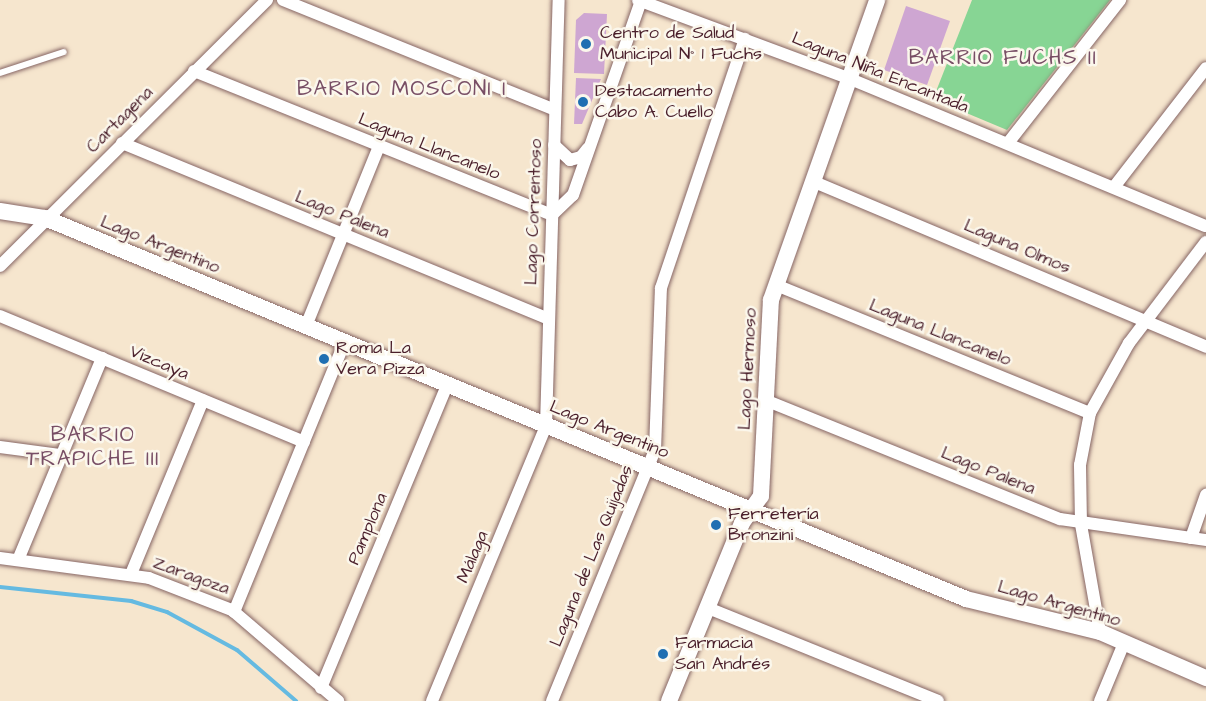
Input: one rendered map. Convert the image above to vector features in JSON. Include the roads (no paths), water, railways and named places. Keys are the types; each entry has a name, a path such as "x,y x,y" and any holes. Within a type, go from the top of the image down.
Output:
{"street":[{"name":"Cartagena","path":"0,266 45,218 267,0"},
{"path":"283,0 555,110"},
{"name":"Lago Correntoso","path":"546,426 559,0"},
{"name":"Lago Hermoso","path":"669,701 742,523 754,511 761,496 768,313 812,181 877,0"},
{"path":"1008,143 1120,0"},
{"path":"552,215 573,195 640,1"},
{"name":"Laguna Niña Encantada","path":"640,1 848,78 1206,226"},
{"name":"Laguna de Las Quijadas","path":"552,701 655,450 661,288 745,39"},
{"path":"1114,187 1206,68"},
{"name":"Laguna Llancanelo","path":"194,71 552,215"},
{"path":"554,145 570,160 584,154 592,142"},
{"name":"Lago Palena","path":"122,143 548,319"},
{"path":"306,326 379,146"},
{"name":"Laguna Olmos","path":"812,181 1145,320 1158,329 1206,348"},
{"name":"Lago Argentino","path":"0,211 45,218 966,599 1100,632 1206,678"},
{"path":"1100,632 1081,524 1080,465 1090,413 1115,365 1145,320 1206,242"},
{"name":"Laguna Llancanelo","path":"776,285 1090,413"},
{"name":"Vizcaya","path":"0,316 304,442"},
{"path":"234,612 345,342"},
{"path":"18,561 102,358"},
{"name":"Pamplona","path":"321,687 447,385"},
{"path":"131,574 203,400"},
{"name":"Lago Palena","path":"765,400 1060,519 1081,524 1206,540"},
{"name":"Málaga","path":"432,701 546,426"},
{"path":"0,447 61,456"},
{"path":"1191,538 1206,495"},
{"name":"Zaragoza","path":"0,558 131,574 234,612 338,701"},
{"path":"708,608 938,701"},
{"path":"1100,701 1125,644"}],"lane":[{"path":"0,73 64,52"}],"waterway":[{"path":"0,587 131,601 167,612 237,650 296,701"}],"place":[{"name":"Centro de Salud Municipal N° 1 Fuchs","path":"586,44"},
{"name":"Destacamento Cabo A. Cuello","path":"583,102"},
{"name":"Roma La Vera Pizza","path":"324,359"},
{"name":"Ferretería Bronzini","path":"716,525"},
{"name":"Farmacia San Andrés","path":"663,654"}],"district":[{"name":"BARRIO FUCHS II","path":"1003,58"},
{"name":"BARRIO MOSCONI I","path":"402,89"},
{"name":"BARRIO TRAPICHE III","path":"93,447"}]}
